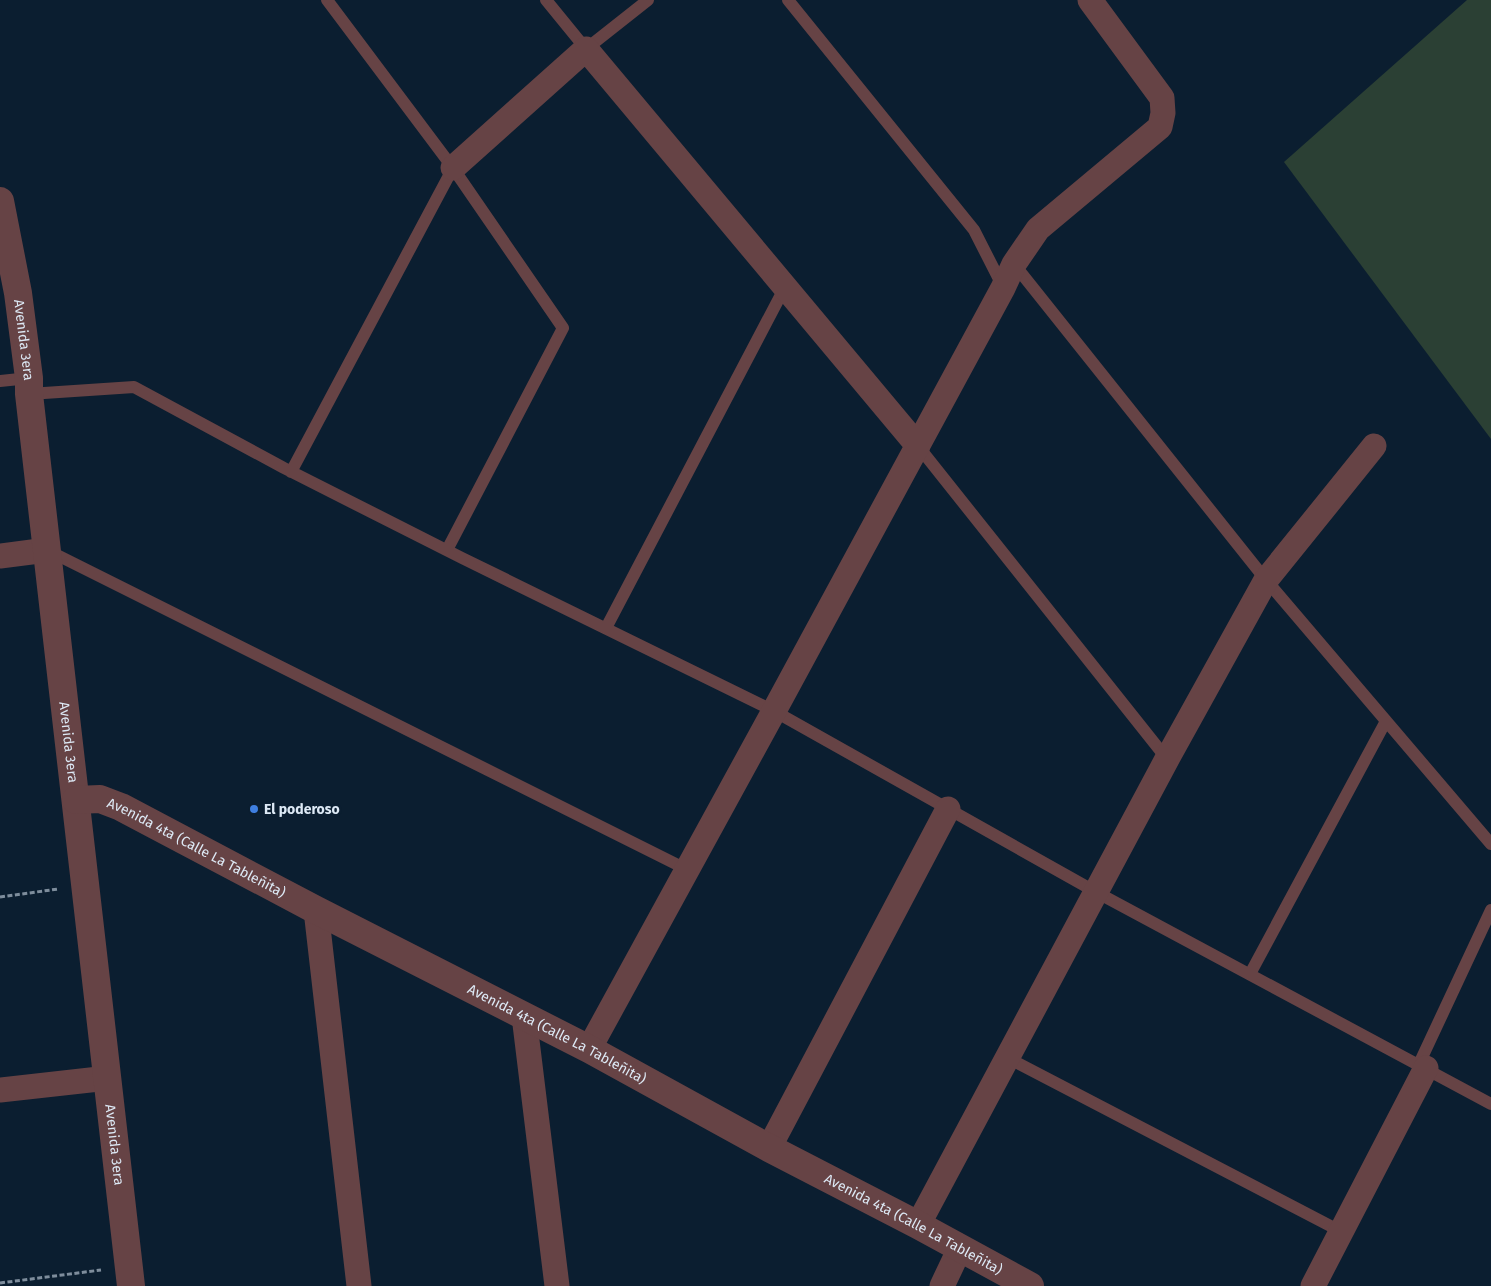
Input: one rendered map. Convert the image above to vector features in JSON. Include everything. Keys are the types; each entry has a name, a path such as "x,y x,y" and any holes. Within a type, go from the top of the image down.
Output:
{"street":[{"path":"589,1049 918,446 1014,264 1038,229 1160,127 1164,113 1162,98 1090,0"},
{"path":"453,168 586,49 918,446"},
{"name":"Avenida 3era","path":"0,203 18,293 130,1276"},
{"path":"918,1225 1167,759 1266,580 1374,446"},
{"path":"0,556 47,550"},
{"name":"Avenida 4ta (Calle La Tableñita)","path":"76,800 100,799 121,807 316,910 589,1049 769,1148 918,1225 1030,1286"},
{"path":"769,1148 948,809"},
{"path":"316,910 359,1286"},
{"path":"524,1016 557,1286"},
{"path":"1314,1286 1422,1066"},
{"path":"0,1090 108,1078"},
{"path":"942,1286 960,1248"}],"lane":[{"path":"327,0 453,168 563,328 447,550"},
{"path":"546,0 586,49 648,0"},
{"path":"788,0 974,230 1003,288"},
{"path":"291,472 453,168"},
{"path":"1014,264 1266,580 1491,844"},
{"path":"606,628 785,287"},
{"path":"0,381 29,386 134,387 291,472 774,711 1096,892 1491,1104"},
{"path":"918,446 1167,759"},
{"path":"47,550 688,870"},
{"path":"1250,974 1386,721"},
{"path":"1422,1066 1491,910"},
{"path":"1008,1058 1342,1232"}],"path":[{"path":"0,897 86,885"},
{"path":"0,1283 130,1276"}],"green space":[{"path":"1467,0 1491,0 1491,439 1284,162"}],"place":[{"name":"El poderoso","path":"254,809"}]}
